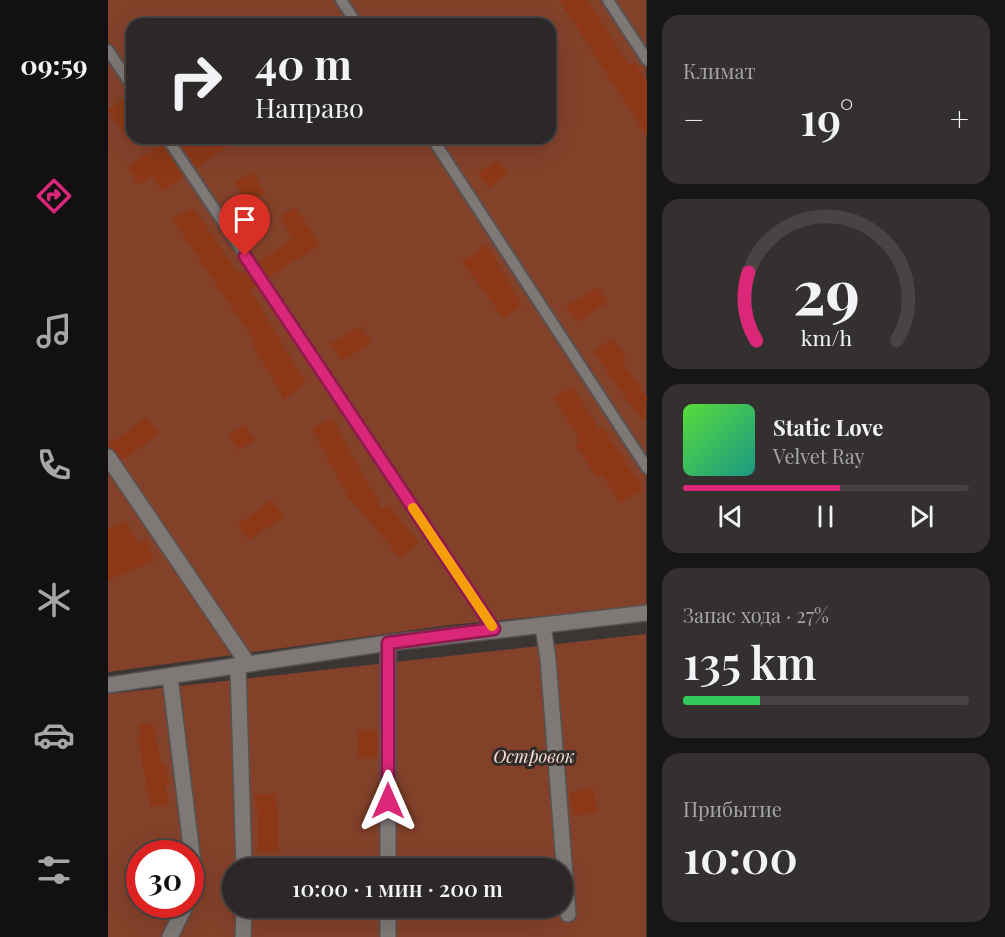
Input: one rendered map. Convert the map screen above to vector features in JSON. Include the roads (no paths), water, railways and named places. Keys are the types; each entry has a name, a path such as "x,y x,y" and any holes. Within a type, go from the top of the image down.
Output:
{"street":[{"path":"108,457 243,665 244,858"},
{"path":"108,685 388,643 646,613"},
{"path":"543,626 563,858"},
{"path":"388,643 388,858"},
{"path":"170,677 190,840"},
{"path":"170,937 179,918"},
{"path":"243,937 244,918"},
{"path":"388,918 388,937"}],"lane":[{"path":"341,0 353,18"},
{"path":"608,0 646,60"},
{"path":"108,50 126,77"},
{"path":"171,144 494,629"},
{"path":"436,144 646,468"}],"park label":[{"name":"Островок","path":"534,757"}]}
